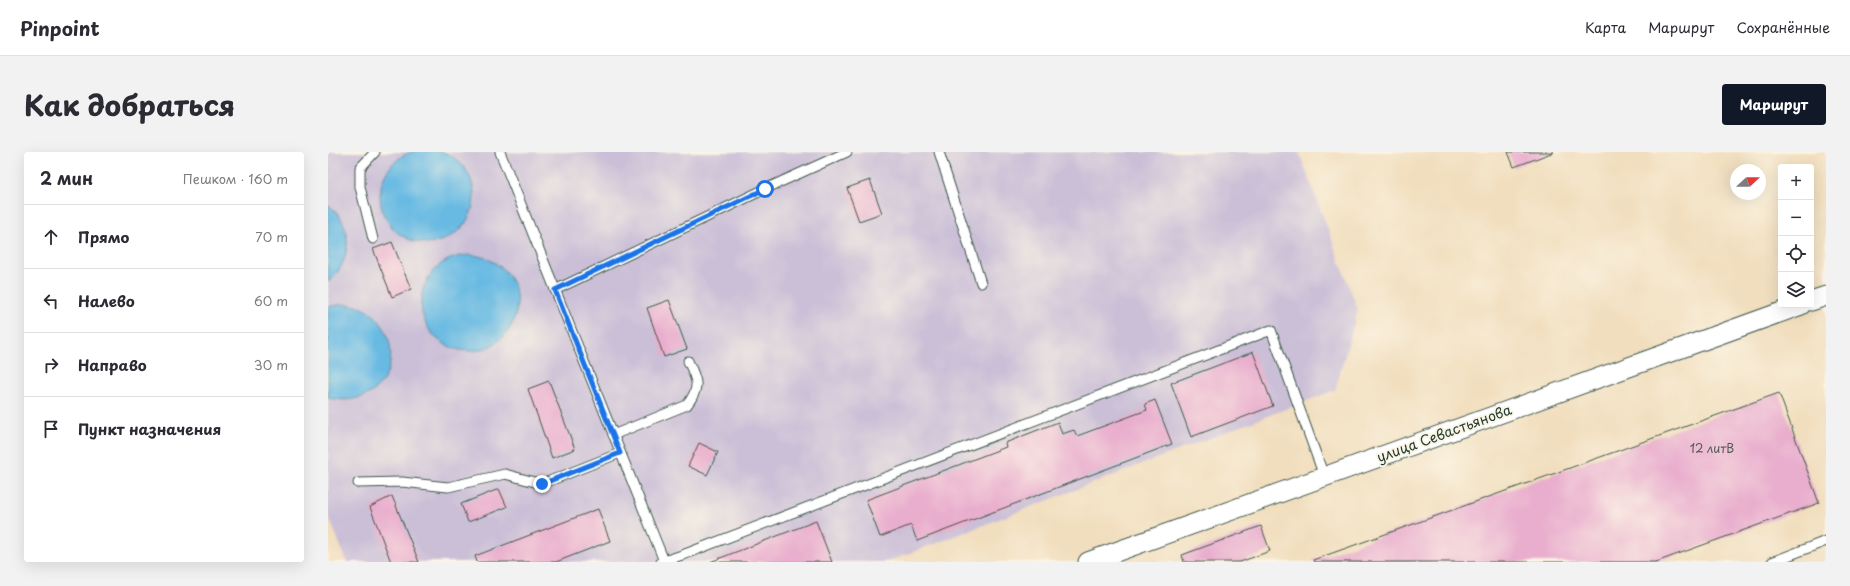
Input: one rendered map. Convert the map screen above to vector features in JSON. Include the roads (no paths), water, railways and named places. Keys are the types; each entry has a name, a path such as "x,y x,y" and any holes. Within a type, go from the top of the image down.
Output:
{"street":[{"path":"1814,300 1826,296"},
{"name":"улица Севастьянова","path":"1088,562 1793,308"}],"lane":[{"path":"373,239 360,187 360,168 375,152"},
{"path":"500,152 662,562 686,558 1271,330 1324,476"},
{"path":"555,290 765,189 847,152"},
{"path":"939,152 981,283"},
{"path":"613,435 687,405 695,395 696,379 688,361"},
{"path":"358,483 402,482 448,487 505,474 542,484 620,453"},
{"path":"1772,562 1826,542"}],"water":[{"path":"427,149 445,152 460,163 471,178 474,196 471,214 460,229 445,240 427,243 409,240 394,229 383,214 380,196 383,178 394,163 409,152"},
{"path":"328,205 337,212 343,222 347,243 346,254 342,265 328,282"},
{"path":"469,255 487,259 496,263 503,269 509,276 513,285 517,303 513,321 509,330 503,337 496,343 487,347 469,351 451,347 442,343 435,337 429,330 425,321 421,303 425,285 429,276 435,269 442,263 451,259"},
{"path":"342,304 360,307 373,315 382,325 388,338 391,352 389,366 384,379 375,390 362,397 349,400 328,398 328,307"}]}
